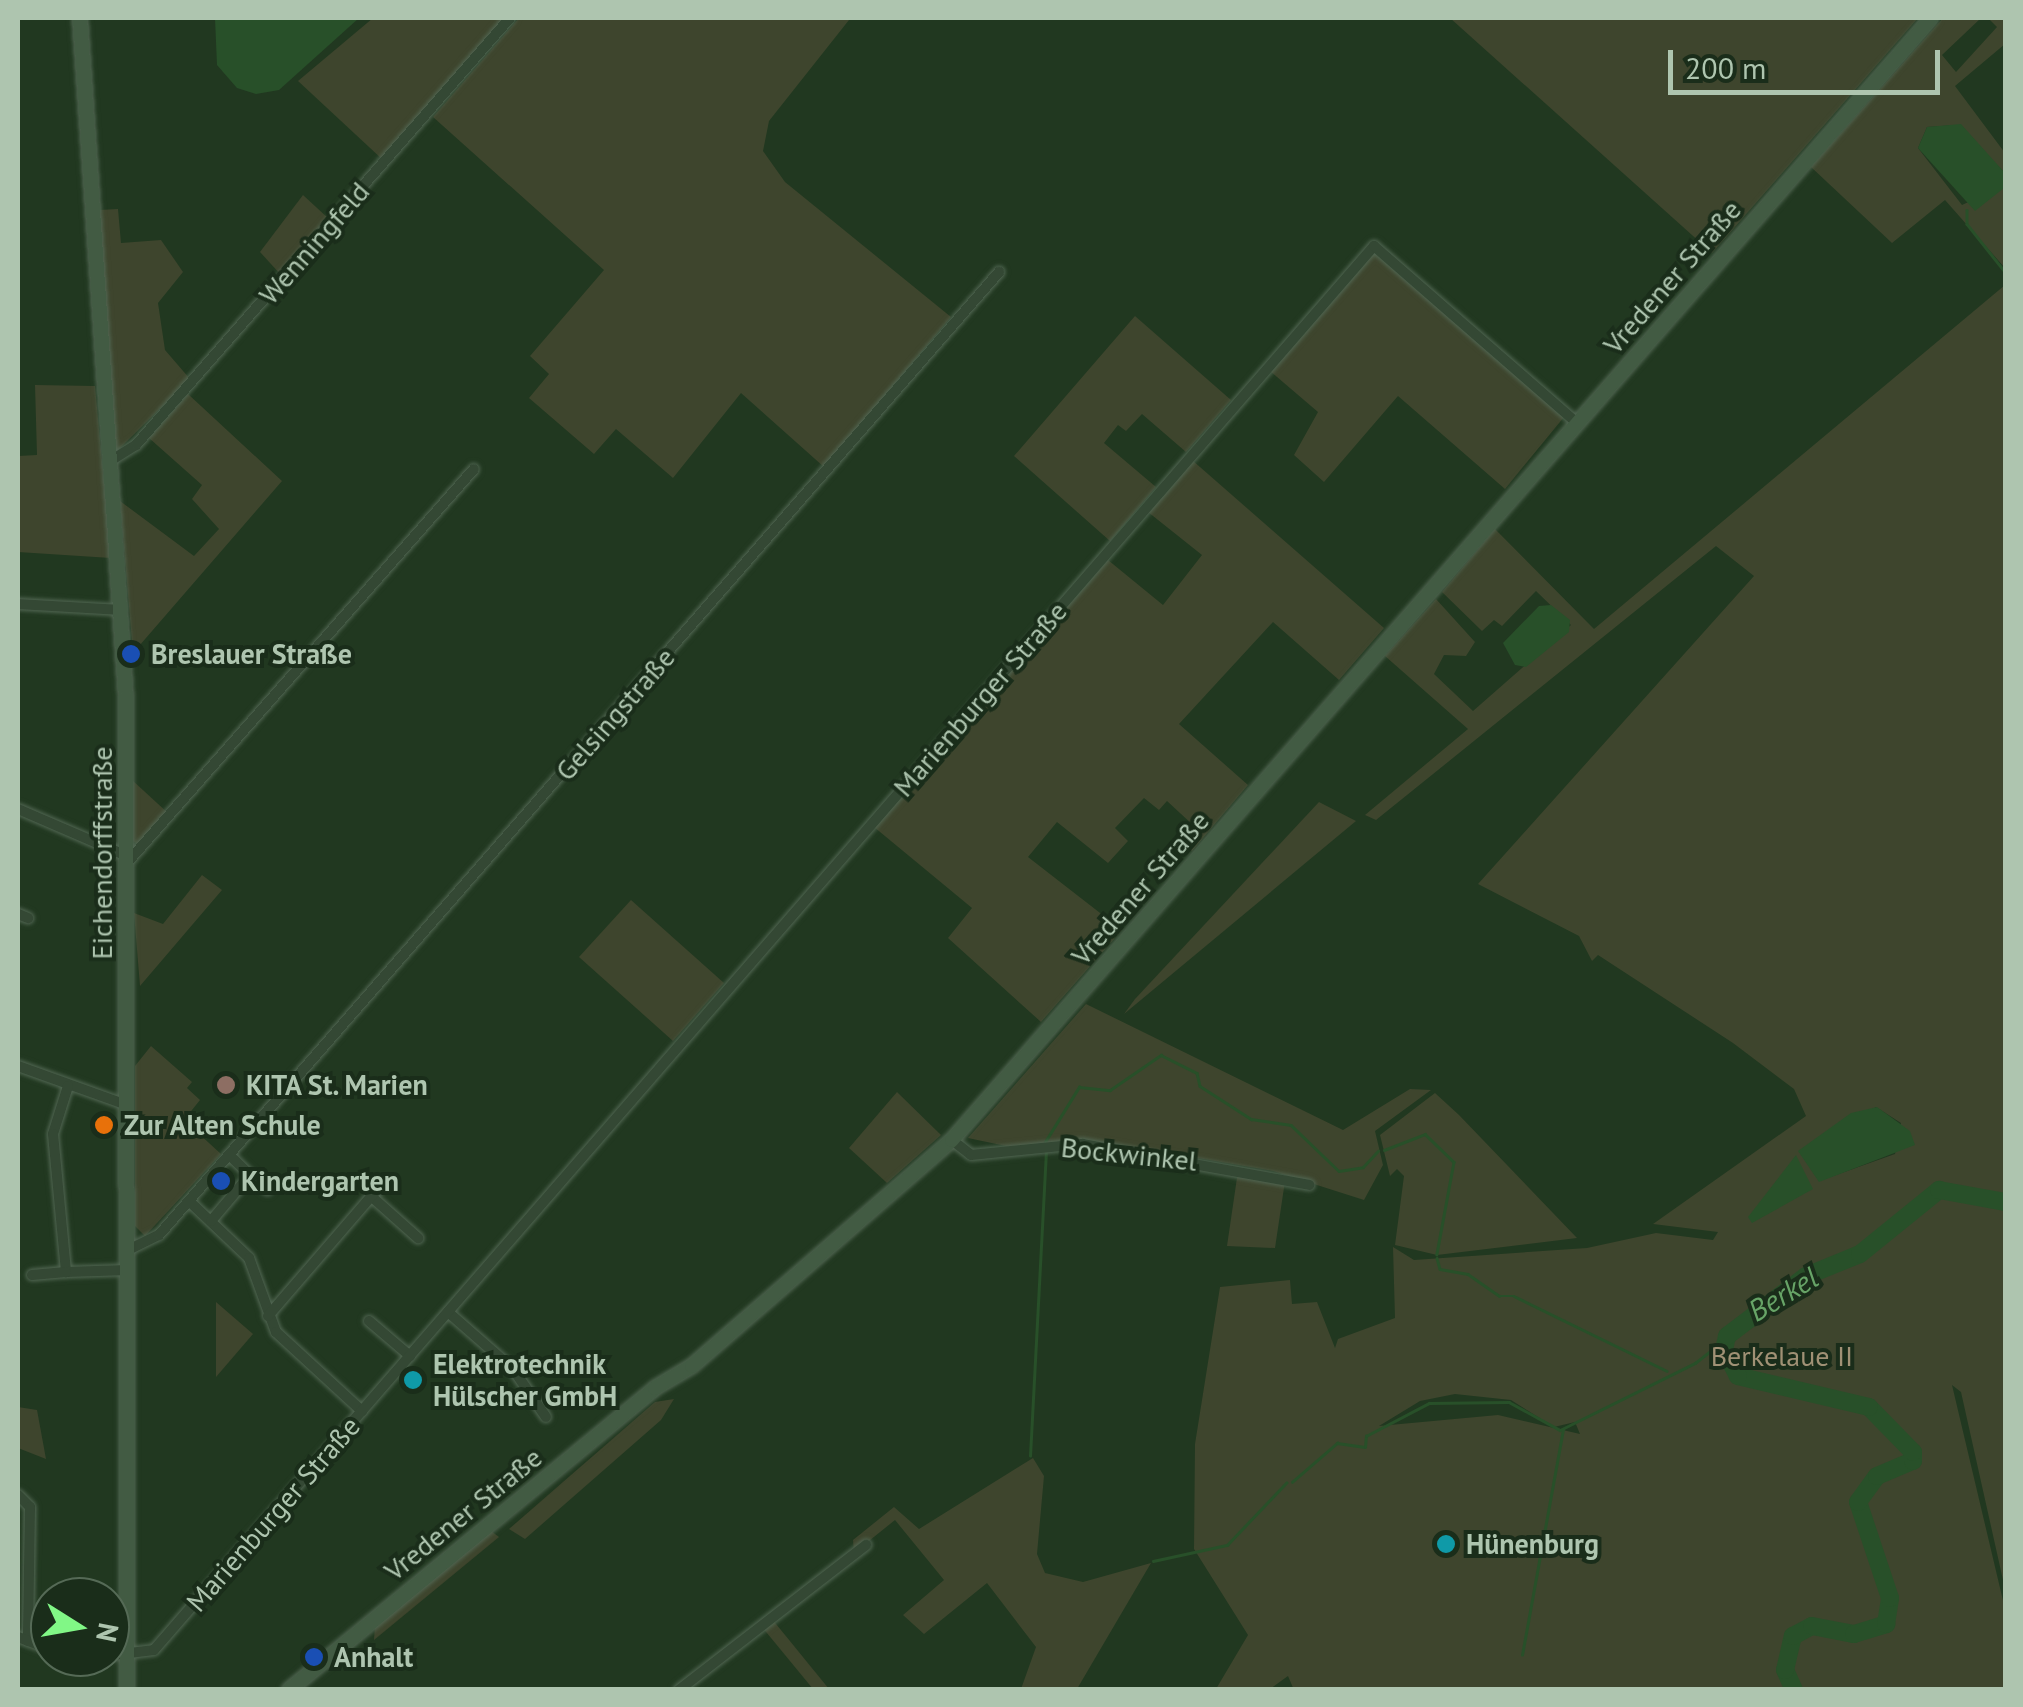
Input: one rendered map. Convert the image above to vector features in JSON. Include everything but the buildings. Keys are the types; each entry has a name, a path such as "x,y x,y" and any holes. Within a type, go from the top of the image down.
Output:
{"street":[{"name":"Eichendorffstraße","path":"80,18 121,610 127,860 127,1577"},
{"name":"Wenningfeld","path":"110,461 136,445 510,18"},
{"name":"Vredener Straße","path":"289,1690 655,1388 692,1366 952,1140 1932,18"},
{"name":"Marienburger Straße","path":"130,1655 154,1650 1374,246 1577,423"},
{"name":"Gelsingstraße","path":"128,1250 149,1244 229,1155 999,272"},
{"path":"18,809 127,860 474,469"},
{"path":"18,604 121,610"},
{"path":"18,1066 127,1106"},
{"path":"66,1272 53,1134 68,1086"},
{"name":"Bockwinkel","path":"952,1140 970,1155 1082,1144 1309,1184"},
{"path":"229,1155 268,1190"},
{"path":"211,1220 250,1175"},
{"path":"268,1316 383,1183"},
{"path":"372,1197 418,1238"},
{"path":"188,1201 248,1258 268,1316 362,1411"},
{"path":"32,1276 128,1270"},
{"path":"448,1312 512,1369 546,1417"},
{"path":"369,1321 410,1356"},
{"path":"18,1495 30,1507 22,1639"},
{"path":"679,1690 866,1545"}],"green space":[{"path":"373,18 505,18 383,160 298,81"},
{"path":"519,18 849,20 769,121 763,151 785,182 951,317 824,467 741,393 673,478 616,429 594,454 529,398 549,374 530,356 604,270 433,117"},
{"path":"1450,18 1918,18 1712,253"},
{"path":"1943,18 1981,18 1942,55 1956,72 1997,27 1988,18 2005,18 2005,44 1955,86 2005,153 2005,173 1957,125 1927,127 1918,148 1962,205 2005,185 2005,268 1945,200 1892,243 1811,167"},
{"path":"303,195 329,219 281,275 260,252"},
{"path":"118,209 121,243 161,240 183,272 158,303 165,350 190,379 115,453 99,210"},
{"path":"1374,253 1564,417 1505,489 1398,396 1324,482 1294,455 1318,412 1270,371"},
{"name":"Berkelaue II","path":"2005,285 2005,1589 1961,1392 1952,1385 2005,1609 2005,1689 1294,1690 1288,1676 1270,1689 1216,1689 1248,1635 1194,1549 1195,1444 1220,1287 1290,1280 1292,1304 1317,1302 1335,1348 1338,1339 1395,1318 1393,1247 1414,1260 1587,1248 1656,1233 1713,1240 1718,1232 1653,1224 1806,1116 1794,1089 1733,1043 1598,955 1592,961 1579,936 1478,884 1754,576 1716,546 1376,820 1365,815 1468,729 1385,656 1436,599 1475,642 1466,656 1444,655 1434,674 1473,711 1571,625 1536,591 1502,626 1494,620 1482,631 1442,592 1495,529 1594,629","holes":["1876,1107 1901,1123 1895,1154 1819,1181 1799,1151","1455,1394 1511,1400 1554,1427 1575,1422 1580,1434 1498,1415 1379,1426 1420,1401"]},
{"path":"1135,316 1231,400 1186,452 1142,414 1126,431 1118,425 1104,443 1156,487 1110,541 1014,456"},
{"path":"35,385 95,386 111,558 18,552 18,456 37,455"},
{"path":"188,394 282,481 133,653 120,501 194,556 219,529 192,499 202,485 149,438"},
{"path":"1192,460 1384,628 1339,680 1273,622 1179,724 1248,785 1192,851 1181,842 1194,826 1167,801 1159,810 1144,798 1115,828 1128,841 1108,863 1057,822 1028,857 1122,930 1041,1022 948,938 972,908 874,827 1108,560 1163,605 1202,555 1148,512"},
{"path":"132,780 169,814 140,846 132,840"},
{"path":"1319,802 1356,821 1124,1014 1135,999"},
{"path":"202,875 222,890 140,986 134,913 163,924"},
{"path":"631,900 724,983 673,1041 579,957"},
{"path":"1086,1004 1343,1130 1410,1089 1431,1090 1375,1131 1383,1165 1364,1200 1273,1171 1110,1143 1006,1146 968,1138"},
{"path":"151,1046 192,1082 187,1088 200,1100 184,1120 221,1154 145,1236 135,1226 135,1066"},
{"path":"897,1092 941,1135 887,1183 849,1148"},
{"path":"1435,1093 1577,1238 1437,1255 1395,1245 1404,1176 1397,1169 1390,1176 1380,1135"},
{"path":"1238,1171 1285,1181 1275,1248 1227,1246"},
{"path":"216,1302 253,1334 216,1377"},
{"path":"674,1399 661,1420 525,1539 509,1529 655,1402"},
{"path":"18,1407 37,1410 46,1459 18,1448"},
{"path":"1033,1458 1044,1476 1037,1554 1045,1573 1083,1582 1151,1563 1077,1689 1021,1689 1036,1647 987,1583 924,1634 903,1615 944,1580 895,1520 854,1553 853,1540 894,1507 919,1529"},
{"path":"491,1531 499,1537 374,1640 375,1625"},
{"path":"772,1619 829,1689 813,1689 762,1627"}],"shaded area":[{"path":"215,18 359,18 279,90 256,94 237,88 217,65"},
{"path":"1961,124 2005,173 2004,188 1975,211 1918,148 1927,127"},
{"path":"1551,605 1570,620 1569,632 1526,667 1515,665 1503,643 1539,606"},
{"path":"1877,1107 1910,1131 1915,1145 1819,1182 1798,1151 1851,1113"},
{"path":"1796,1155 1813,1189 1752,1223 1748,1217"}],"waterway":[{"path":"1967,210 1967,224 2006,273"},
{"path":"1045,1142 1079,1087 1110,1090 1161,1055 1197,1073 1200,1086 1251,1119 1291,1125 1339,1171 1363,1167 1378,1151"},
{"path":"1384,1150 1425,1134 1454,1162 1437,1254"},
{"path":"1030,1456 1046,1153"},
{"name":"Berkel","path":"1794,1690 1785,1670 1793,1636 1812,1626 1854,1634 1886,1624 1890,1598 1858,1502 1877,1476 1913,1461 1913,1452 1869,1407 1738,1376 1724,1350 1727,1336 1806,1276 1860,1254 1939,1190 2006,1202"},
{"path":"1437,1258 1440,1269 1468,1274 1499,1296 1514,1296 1667,1371"},
{"path":"1292,1482 1337,1443 1365,1447 1366,1436 1429,1403 1509,1402 1560,1430 1695,1363 1726,1339"},
{"path":"1522,1655 1563,1430"},
{"path":"1153,1561 1227,1545 1286,1483"}],"place":[{"name":"Breslauer Straße","path":"131,654"},
{"name":"KITA St. Marien","path":"226,1085"},
{"name":"Zur Alten Schule","path":"104,1125"},
{"name":"Kindergarten","path":"221,1181"},
{"name":"Elektrotechnik Hülscher GmbH","path":"413,1380"},
{"name":"Hünenburg","path":"1446,1544"},
{"name":"Anhalt","path":"314,1657"}]}
